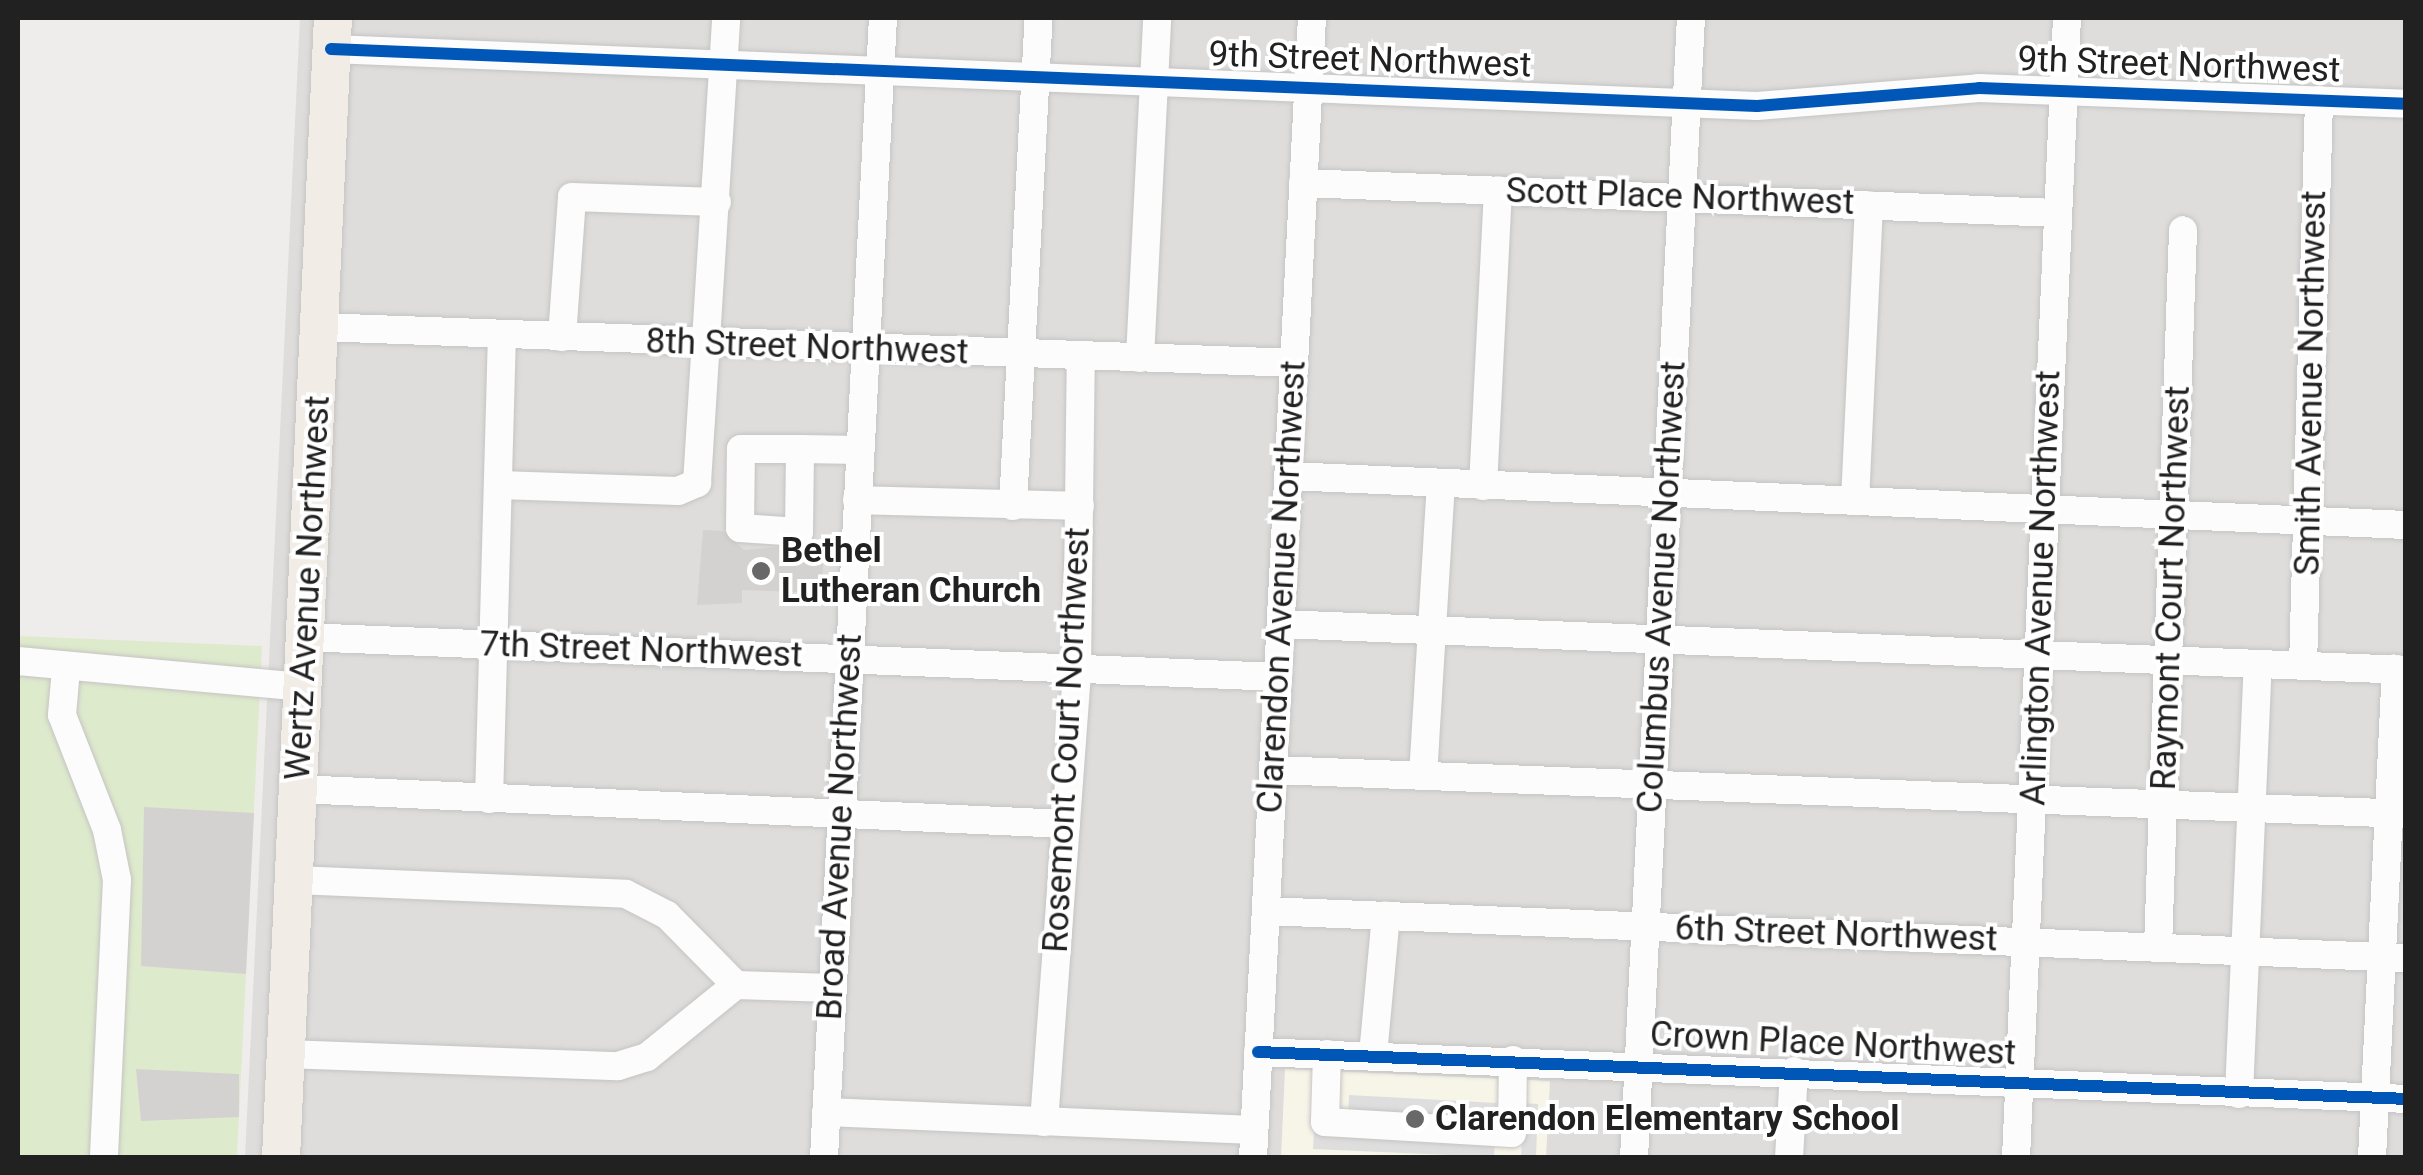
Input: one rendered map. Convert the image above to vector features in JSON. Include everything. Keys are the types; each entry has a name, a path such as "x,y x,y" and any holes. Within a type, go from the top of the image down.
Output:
{"main road":[{"name":"Wertz Avenue Northwest","path":"280,1158 332,33"}],"street":[{"path":"499,485 694,487 708,343 726,18"},
{"name":"Broad Avenue Northwest","path":"824,1158 882,18"},
{"path":"1013,506 1018,355 1039,18"},
{"path":"1140,358 1157,18"},
{"name":"Clarendon Avenue Northwest","path":"1254,1144 1312,18"},
{"name":"Columbus Avenue Northwest","path":"1634,1158 1691,18"},
{"name":"Arlington Avenue Northwest","path":"2016,1158 2067,18"},
{"name":"9th Street Northwest","path":"332,33 880,71 1687,103 2063,89 2406,104"},
{"name":"Smith Avenue Northwest","path":"2303,666 2319,100"},
{"name":"Scott Place Northwest","path":"1303,182 2057,212"},
{"path":"1483,486 1498,190"},
{"path":"562,337 572,196 716,202"},
{"path":"1855,501 1869,205"},
{"name":"Raymont Court Northwest","path":"2158,947 2184,230"},
{"name":"8th Street Northwest","path":"320,327 1294,363"},
{"path":"489,799 502,334"},
{"name":"Rosemont Court Northwest","path":"1044,1122 1077,669 1081,357"},
{"path":"800,449 860,450"},
{"path":"1288,476 2406,525"},
{"path":"1423,776 1441,484"},
{"path":"858,500 1080,506"},
{"path":"1281,624 2401,669 2393,957 2374,1098 2372,1158"},
{"name":"7th Street Northwest","path":"304,637 1278,677"},
{"path":"18,662 302,687"},
{"path":"2239,1094 2258,664"},
{"path":"66,668 62,714 108,830 116,880 104,1158"},
{"path":"1273,770 2396,814"},
{"path":"298,789 1066,824"},
{"path":"295,880 626,894 667,915 736,984"},
{"name":"6th Street Northwest","path":"1266,911 2393,957"},
{"path":"1374,1056 1386,916"},
{"path":"286,1054 618,1066 647,1057 736,984 832,988"},
{"name":"Crown Place Northwest","path":"1258,1052 1638,1064 2406,1099"},
{"path":"1327,1054 1326,1122 1512,1145 1513,1060"},
{"path":"1789,1158 1794,1071"},
{"path":"826,1112 1044,1122 1254,1144"}],"shaded area":[{"path":"300,18 2405,18 2405,1157 245,1157"},
{"name":"Clarendon Elementary School","path":"1285,1069 1550,1081 1546,1157 1281,1158"},
{"path":"1349,1095 1497,1103 1494,1157 1313,1149 1314,1131 1347,1132"},
{"path":"1523,1103 1538,1104 1536,1157 1521,1158"}],"green space":[{"path":"18,636 262,646 237,1157 18,1158"}],"building":[{"name":"Bethel Lutheran Church","path":"703,530 723,531 744,550 825,543 820,604 801,604 801,592 742,590 742,603 697,605"},
{"path":"144,807 254,813 246,974 141,966"},
{"path":"136,1069 239,1074 239,1117 141,1121"}],"cycle path":[{"path":"331,49 1757,106 1979,88 2406,104"},
{"path":"1258,1052 2406,1099"}],"place":[{"name":"Bethel Lutheran Church","path":"761,571"},
{"name":"Clarendon Elementary School","path":"1415,1119"}]}
